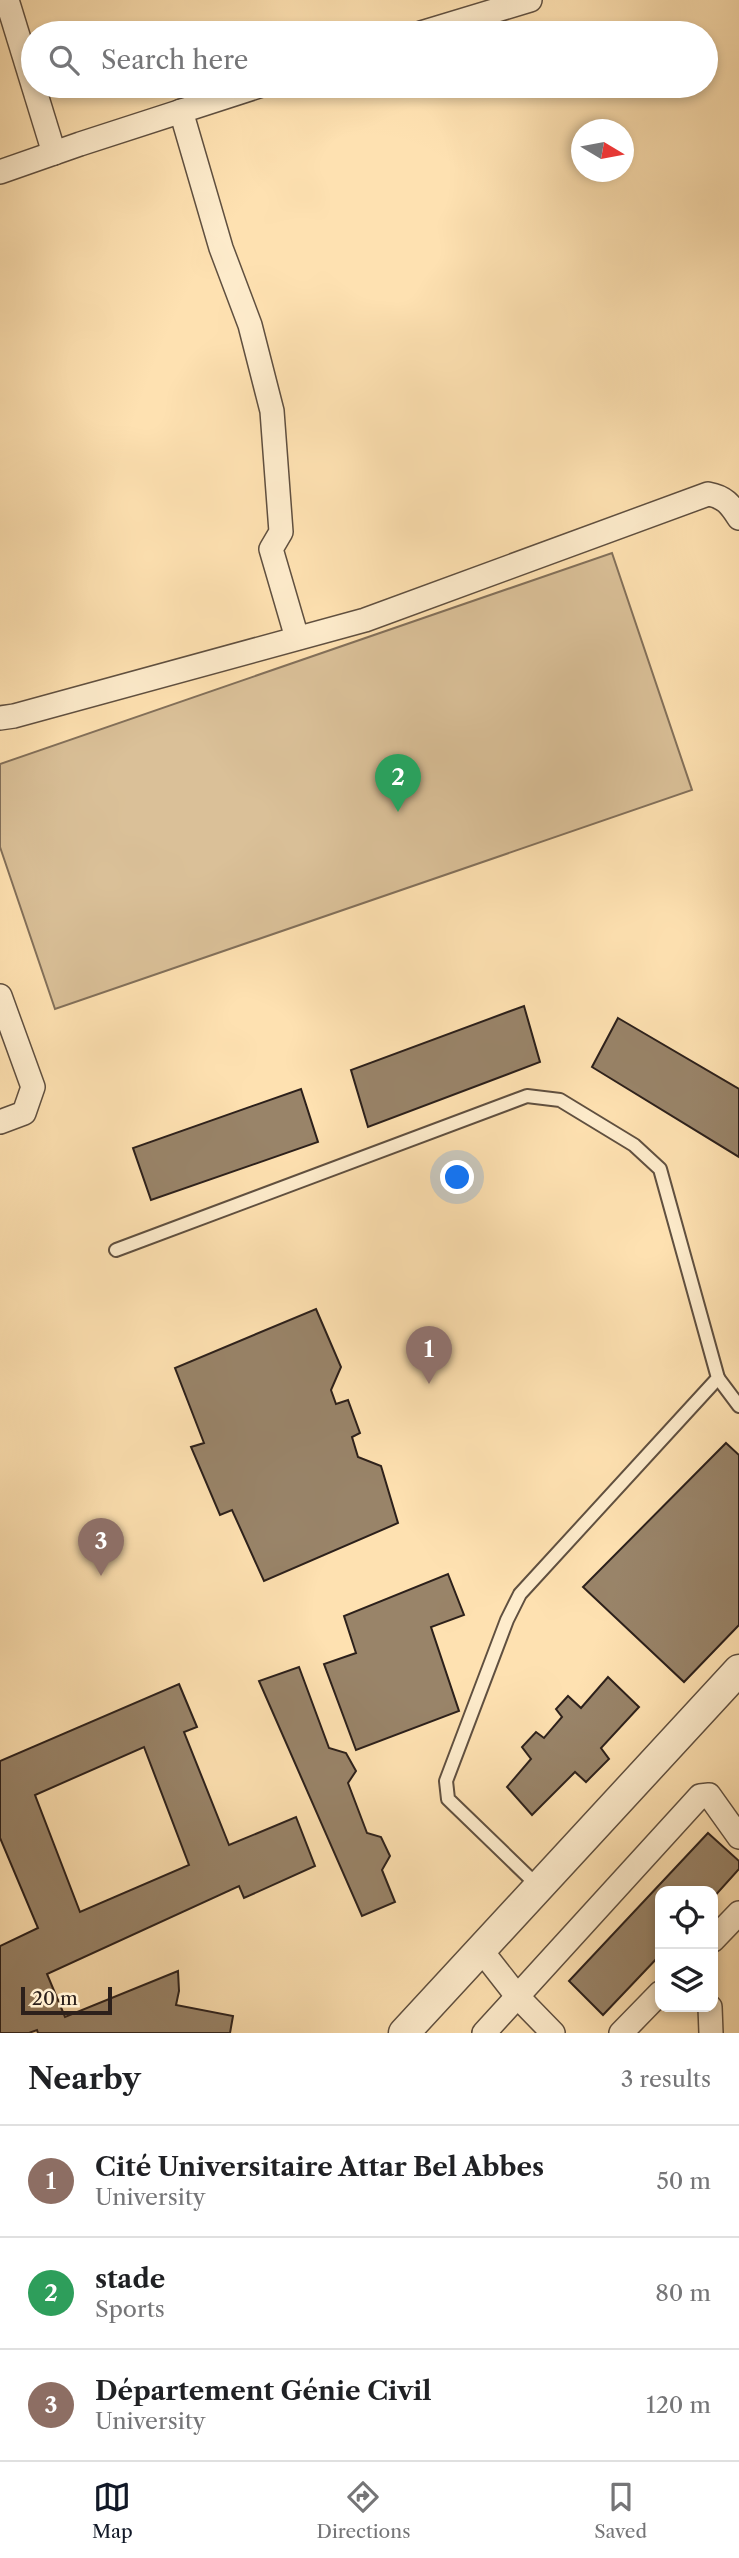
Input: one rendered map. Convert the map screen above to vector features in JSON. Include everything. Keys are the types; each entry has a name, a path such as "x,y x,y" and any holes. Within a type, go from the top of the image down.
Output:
{"street":[{"path":"7,0 21,46"},
{"path":"461,21 530,0"},
{"path":"37,98 54,153"},
{"path":"0,172 222,98"},
{"path":"181,111 221,248 250,325 272,411 281,532 271,549 297,638"},
{"path":"0,718 365,620 708,494 721,496 739,518"},
{"path":"0,996 33,1087 24,1113 0,1122"},
{"path":"404,2033 739,1670"},
{"path":"484,2033 700,1796 709,1795 739,1837"},
{"path":"718,1935 739,1913"},
{"path":"481,1951 517,1996 554,2033"},
{"path":"621,2033 655,1998"},
{"path":"710,2012 711,2033"}],"lane":[{"path":"116,1251 527,1097 560,1100 635,1145 660,1169 718,1378 739,1406"},
{"path":"539,1887 448,1799 446,1781 451,1764 507,1620 520,1594 718,1378"}],"shaded area":[{"path":"612,553 692,790 55,1009 0,847 0,764"}],"building":[{"path":"524,1006 540,1062 368,1127 351,1070"},
{"path":"618,1018 739,1089 739,1157 592,1067"},
{"path":"301,1089 318,1142 151,1200 133,1148"},
{"path":"316,1309 341,1367 331,1390 336,1404 348,1400 360,1433 352,1437 358,1457 381,1466 398,1523 264,1581 232,1510 220,1515 191,1447 204,1443 175,1368"},
{"path":"726,1443 739,1455 739,1625 684,1682 583,1587"},
{"path":"448,1574 464,1615 431,1627 459,1711 356,1750 324,1664 356,1653 344,1616"},
{"path":"299,1667 329,1748 346,1753 356,1771 348,1783 367,1833 381,1837 390,1856 382,1870 395,1902 362,1916 259,1681"},
{"path":"608,1677 639,1707 601,1748 609,1759 586,1782 575,1772 532,1815 507,1787 531,1759 522,1747 536,1732 544,1738 562,1717 556,1709 568,1696 581,1708"},
{"path":"179,1684 197,1727 184,1732 229,1845 296,1817 315,1866 244,1898 239,1886 47,1974 65,2017 178,1971 179,1991 176,2005 233,2016 230,2033 38,2033 37,2030 29,2033 0,2033 0,1946 38,1928 0,1838 0,1761","holes":["144,1747 189,1865 80,1912 35,1795"]},
{"path":"708,1833 739,1861 739,1869 718,1892 718,1886 658,1886"},
{"path":"655,1889 655,1960 603,2015 569,1981"}],"place":[{"name":"stade","path":"398,812"},
{"name":"Cité Universitaire Attar Bel Abbes","path":"429,1384"},
{"name":"Département Génie Civil","path":"101,1576"}]}
